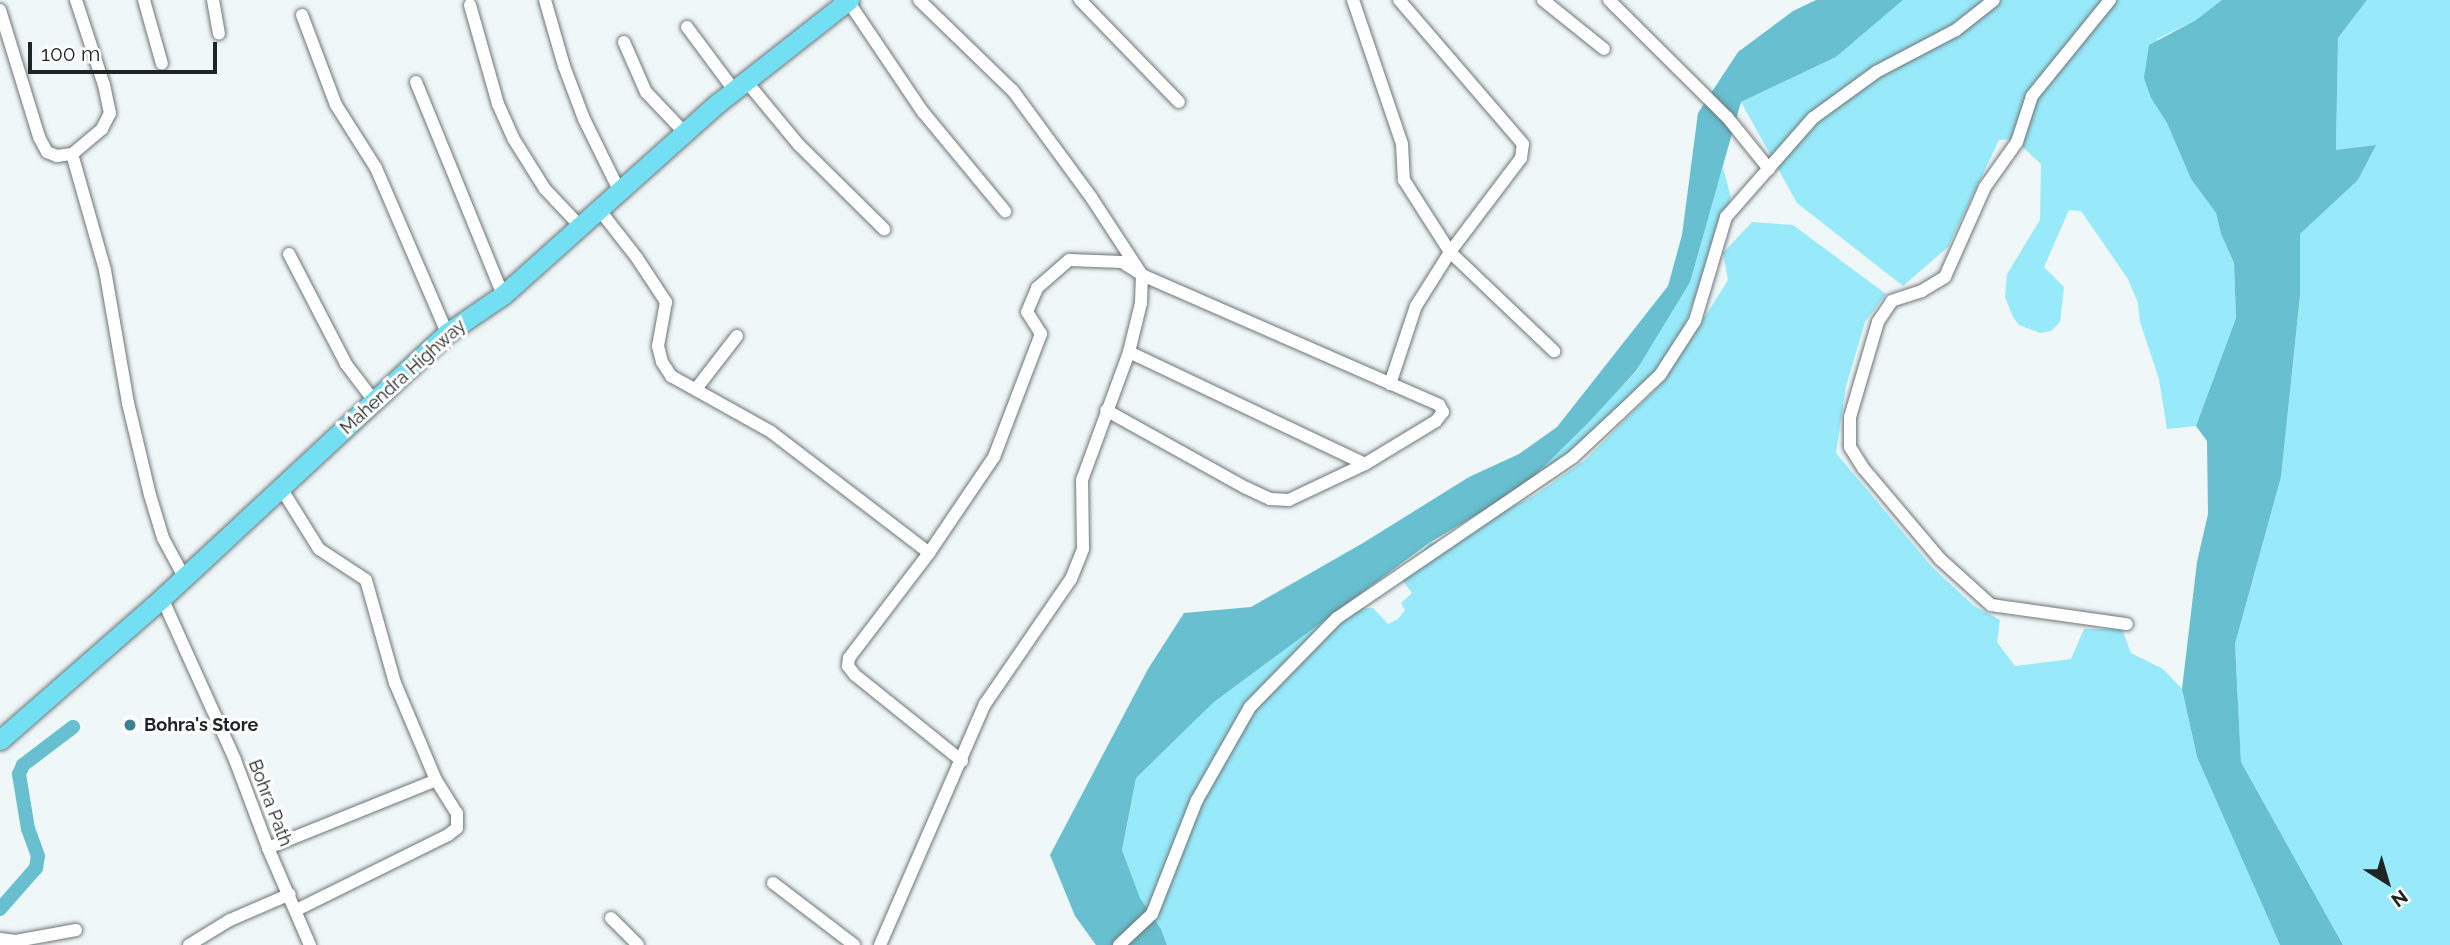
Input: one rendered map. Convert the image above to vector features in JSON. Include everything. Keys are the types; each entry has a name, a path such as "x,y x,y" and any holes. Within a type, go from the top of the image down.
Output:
{"highway":[{"name":"Mahendra Highway","path":"0,740 162,598 447,333 503,295 684,132 848,0"}],"street":[{"path":"0,10 39,137 47,152 57,156 72,154 102,129 110,113 104,85 76,0"},
{"path":"144,0 162,64"},
{"path":"213,0 219,33"},
{"path":"545,0 564,65 584,119 619,190"},
{"path":"848,0 923,112 1006,211"},
{"path":"881,945 985,704 1071,579 1083,549 1082,480 1129,352 1141,303 1142,275 1091,197 1013,91 919,0"},
{"path":"1080,0 1179,102"},
{"path":"1353,0 1402,144 1405,180 1450,252 1553,351"},
{"path":"1390,384 1416,306 1450,252 1521,158 1523,144 1399,0"},
{"path":"1543,0 1604,49"},
{"path":"1609,0 1727,117 1769,169"},
{"path":"1119,945 1152,914 1198,800 1250,707 1337,618 1573,457 1660,375 1695,321 1726,217 1813,118 1876,72 1956,30 1994,0"},
{"path":"2110,0 2032,96 2017,142 1985,187 1945,277 1922,291 1892,301 1878,322 1850,417 1850,447 1864,469 1940,559 1991,605 2127,624"},
{"path":"470,5 498,104 513,138 545,189 579,225"},
{"path":"302,15 336,105 376,168 447,333"},
{"path":"687,27 740,85 884,229"},
{"path":"624,42 646,92 684,132"},
{"path":"416,82 503,295"},
{"path":"72,154 105,270 128,403 150,495 163,538 184,576"},
{"path":"598,208 637,258 666,302 658,346 662,362 671,376 771,432 929,553"},
{"path":"289,254 346,364 374,401"},
{"path":"962,761 855,675 848,666 849,658 929,553 994,457 1041,334 1027,312 1037,288 1069,260 1122,262 1142,275 1438,405 1443,412 1436,421 1365,464 1289,500 1270,499 1106,411"},
{"path":"695,389 737,336"},
{"path":"1129,352 1365,464"},
{"path":"281,488 318,550 366,580 395,683 436,780 457,814 457,828 296,910"},
{"name":"Bohra Path","path":"162,598 235,760 268,848 310,945"},
{"path":"268,848 436,780"},
{"path":"773,883 854,945"},
{"path":"189,945 230,920 290,894"},
{"path":"611,918 638,945"},
{"path":"0,939 16,941 76,930"}],"shaded area":[{"path":"1816,0 1903,0 1836,57 1741,102 1690,282 1636,371 1588,423 1523,487 1429,543 1214,702 1136,778 1122,850 1140,898 1161,929 1167,945 1096,945 1075,916 1050,855 1148,669 1184,613 1251,607 1363,543 1469,477 1519,454 1557,427 1668,286 1682,235 1698,113 1738,52 1793,11"},
{"path":"1903,0 2222,0 2196,20 2157,39 2151,98 2167,123 2191,179 2216,213 2221,234 2234,263 2236,318 2196,426 2167,429 2159,379 2140,322 2138,303 2128,279 2081,211 2069,210 2044,267 2064,287 2060,322 2051,331 2040,333 2019,325 2013,317 2005,297 2007,274 2040,220 2041,164 2017,142 2010,139 1999,140 1948,247 1903,286 1797,203 1741,102 1836,57"},
{"path":"2222,0 2367,0 2338,38 2336,150 2376,145 2358,180 2300,234 2300,296 2281,477 2235,644 2241,762 2343,945 2280,945 2197,757 2182,689 2197,562 2208,514 2207,441 2196,426 2236,318 2234,263 2221,234 2216,213 2191,179 2144,78 2149,45 2196,20"},
{"path":"2367,0 2450,0 2450,945 2343,945 2241,762 2235,644 2281,477 2300,296 2300,234 2358,180 2375,145 2336,151 2338,38"},
{"path":"1723,167 1731,198 1683,330 1662,365 1560,463 1523,487 1637,371 1707,216"},
{"path":"1752,222 1793,225 1886,294 1865,322 1846,386 1836,453 1933,568 1974,606 2000,620 1997,642 2015,666 2071,659 2084,629 2122,629 2131,653 2163,669 2182,689 2197,757 2280,945 1167,945 1161,929 1140,898 1122,850 1136,778 1214,702 1339,609 1373,608 1388,624 1398,619 1405,610 1401,603 1412,593 1403,581 1429,543 1446,541 1535,495 1585,460 1665,380 1728,280 1723,253"}],"waterway":[{"path":"0,909 36,868 38,856 28,829 19,774 23,765 73,727"}],"place":[{"name":"Bohra's Store","path":"130,725"}]}
